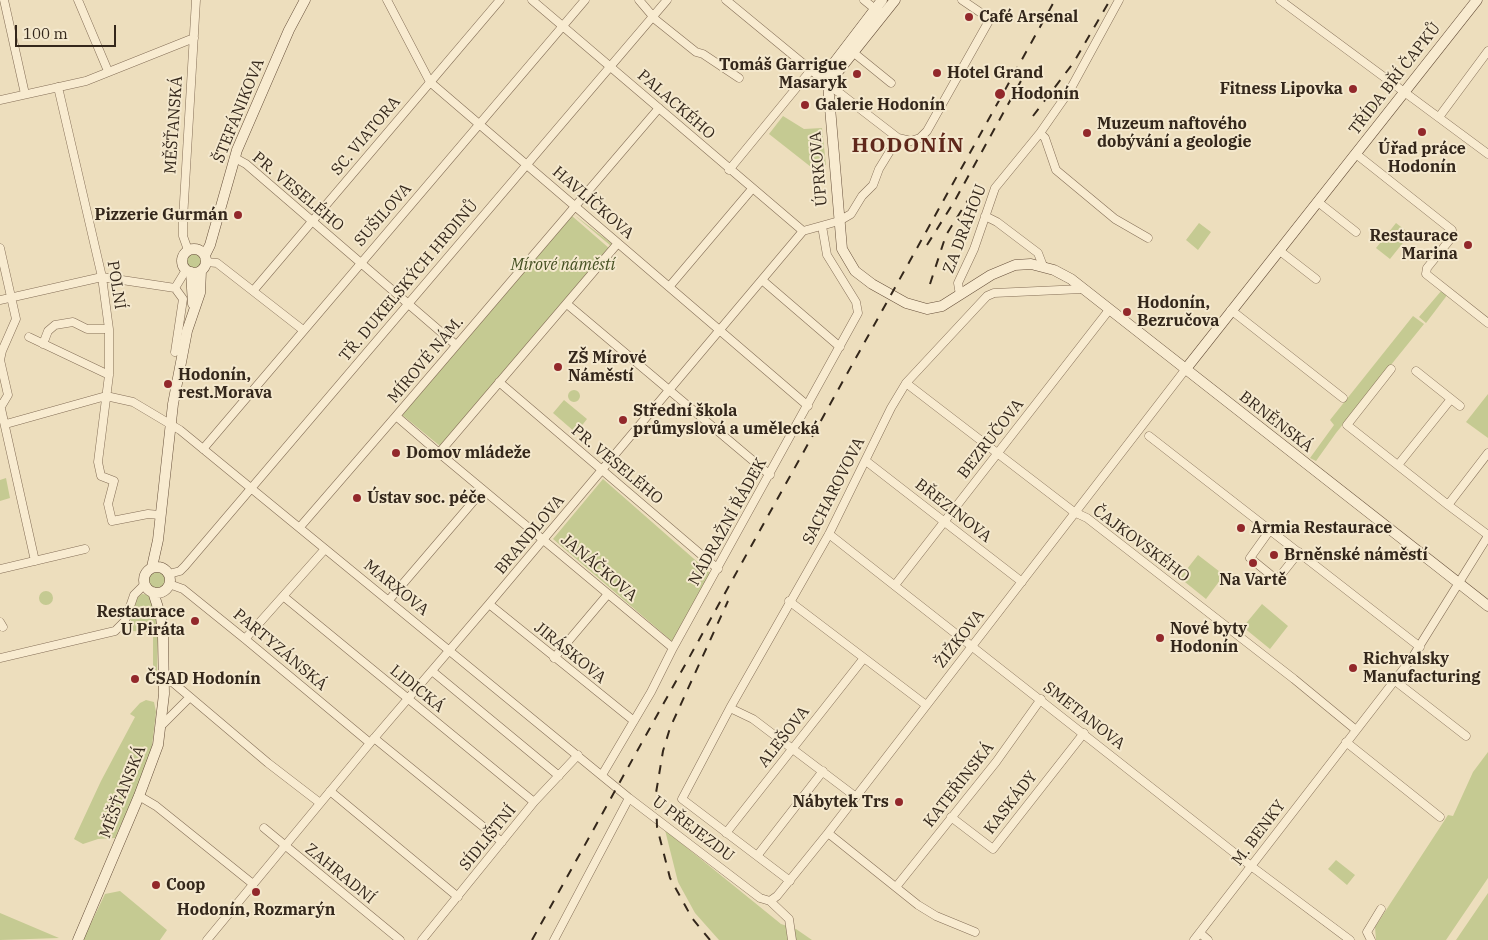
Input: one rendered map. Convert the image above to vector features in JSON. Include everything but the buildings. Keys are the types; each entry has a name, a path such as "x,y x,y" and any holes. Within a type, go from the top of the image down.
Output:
{"main road":[{"name":"ŠTEFÁNIKOVA","path":"198,263 211,238 235,158 274,64 305,0"},
{"name":"ÚPRKOVA","path":"840,222 828,68 882,0"},
{"path":"828,84 895,0"},
{"name":"TŘÍDA BŘÍ ČAPKŮ","path":"1185,370 1477,0"},
{"name":"BRNĚNSKÁ","path":"840,222 842,249 848,263 855,271 872,284 920,308 942,306 1003,269 1023,264 1043,266 1061,273 1488,606"},
{"path":"188,250 198,263"},
{"name":"MĚŠŤANSKÁ","path":"145,584 146,573 152,567 158,540 170,425 182,358 194,307 200,293 198,263 182,258 188,250"},
{"name":"MĚŠŤANSKÁ","path":"78,940 152,764 161,726 164,675 161,617 167,579 158,540"},
{"path":"145,584 154,592 167,579 152,567"},
{"name":"MĚŠŤANSKÁ","path":"154,592 161,617"}],"street":[{"path":"4,0 25,94"},
{"path":"78,0 108,71"},
{"name":"MĚŠŤANSKÁ","path":"188,250 183,236 183,219 196,0"},
{"name":"HAVLÍČKOVA","path":"387,0 430,82 527,163 808,406"},
{"name":"SC. VIATORA","path":"253,291 500,0"},
{"name":"PALACKÉHO","path":"532,0 802,231"},
{"name":"SUŠILOVA","path":"203,448 585,0"},
{"path":"639,0 653,17 696,52 739,78"},
{"name":"TŘ. DUKELSKÝCH HRDINŮ","path":"167,579 185,566 667,0"},
{"path":"726,0 828,84 898,138 916,141 927,131 990,19 962,0"},
{"path":"864,0 875,9"},
{"name":"ZA DRÁHOU","path":"960,295 958,283 974,250 985,216 1000,181 1040,133 1070,90 1119,0"},
{"path":"1280,0 1488,154"},
{"path":"0,100 86,80 194,38"},
{"path":"1438,117 1488,51"},
{"path":"854,53 891,83"},
{"path":"729,170 811,70"},
{"name":"POLNÍ","path":"58,88 102,277 109,329 109,375 98,462 101,476 114,481 108,504 112,521 148,514 160,515"},
{"name":"MÍROVÉ NÁM.","path":"439,453 396,416 659,108"},
{"path":"1040,133 1045,138 1056,170 1116,219 1148,238"},
{"path":"802,231 840,222 852,214 862,196 873,185 879,169 898,138"},
{"path":"1356,154 1450,229 1453,233 1452,237 1427,268 1426,274 1488,323"},
{"name":"PR. VESELÉHO","path":"235,158 246,164 456,345"},
{"path":"669,287 752,189"},
{"path":"1318,202 1356,232"},
{"path":"985,216 997,222 1038,253 1043,266"},
{"name":"NÁDRAŽNÍ ŘÁDEK","path":"602,775 634,721 808,406 858,310 856,302 827,255 822,226"},
{"name":"BRANDLOVA","path":"208,940 252,884 544,540 802,231"},
{"path":"439,453 618,243"},
{"path":"0,248 16,319 0,360 8,395 1,404 35,561"},
{"path":"1280,251 1316,280"},
{"path":"175,288 198,263 217,263 303,330"},
{"path":"0,300 102,277 175,288 184,299 175,352"},
{"path":"762,280 840,347"},
{"name":"SACHAROVOVA","path":"726,833 682,799 789,601 829,534 891,408 906,383 987,296 994,293 1082,289"},
{"path":"567,304 770,475"},
{"name":"BEZRUČOVA","path":"895,585 1109,310"},
{"path":"1231,310 1343,398"},
{"path":"43,344 48,331 55,325 73,322 87,329 109,329"},
{"path":"29,337 109,375"},
{"path":"1391,369 1347,425 1488,536"},
{"name":"ŽIŽKOVA","path":"770,901 790,881 828,833 1185,370"},
{"path":"1416,371 1460,406"},
{"name":"PR. VESELÉHO","path":"499,382 718,569"},
{"name":"ČAJKOVSKÉHO","path":"906,383 1074,512 1087,518 1294,679 1356,730"},
{"path":"6,424 106,396"},
{"name":"MARXOVA","path":"106,396 133,402 180,430 602,775"},
{"path":"1398,466 1450,399"},
{"path":"300,527 396,416"},
{"path":"1149,436 1420,647"},
{"path":"1448,505 1488,452"},
{"name":"JANÁČKOVA","path":"439,453 673,648"},
{"name":"BŘEZINOVA","path":"866,461 1022,582"},
{"path":"389,600 483,490"},
{"path":"1270,530 1250,558 1277,580 1299,552"},
{"name":"SMETANOVA","path":"829,534 1251,866 1350,940"},
{"name":"M. BENKY","path":"1194,940 1420,647 1458,582 1488,536"},
{"path":"0,569 84,549"},
{"path":"245,639 325,549"},
{"name":"PARTYZÁNSKÁ","path":"167,579 183,589 372,741 502,842"},
{"path":"0,658 115,631 125,622 134,595 145,584"},
{"path":"554,658 608,594"},
{"name":"LIDICKÁ","path":"283,596 407,700 534,802"},
{"path":"789,601 926,706"},
{"name":"JIRÁSKOVA","path":"489,604 634,721"},
{"name":"ALEŠOVA","path":"726,833 864,658"},
{"path":"432,671 559,776"},
{"path":"164,675 268,763 320,803"},
{"path":"1394,680 1466,736"},
{"path":"161,726 190,697"},
{"name":"KATEŘINSKÁ","path":"896,887 1001,755 1041,699"},
{"path":"730,708 753,719 856,797"},
{"name":"KASKÁDY","path":"952,817 993,849 1084,733"},
{"path":"1346,742 1440,817"},
{"name":"SÍDLIŠTNÍ","path":"422,940 534,802 578,755"},
{"path":"757,856 823,772"},
{"name":"U PŘEJEZDU","path":"602,775 629,798 760,898 770,901"},
{"path":"330,791 458,897"},
{"path":"139,796 156,806 252,884"},
{"path":"554,940 629,798"},
{"name":"ZAHRADNÍ","path":"264,828 400,940"},
{"path":"726,833 790,881"},
{"path":"828,833 927,911 975,932"},
{"path":"770,901 789,919 792,940"},
{"path":"1362,940 1381,909"},
{"path":"1367,932 1371,940"},
{"path":"1200,933 1208,940"}],"green space":[{"path":"1375,92 1381,95 1381,100 1366,119 1361,120 1358,115 1362,117 1372,105 1368,101 1373,103 1379,95"},
{"path":"783,116 804,129 822,128 826,165 811,167 769,134"},
{"path":"573,214 611,243 611,246"},
{"name":"Mírové náměstí","path":"572,216 610,249 440,446 401,414"},
{"path":"1199,223 1211,232 1198,250 1186,240"},
{"path":"1396,223 1410,234 1390,259 1376,248"},
{"path":"194,254 199,256 201,261 199,266 194,268 189,266 187,261 189,256"},
{"path":"1442,290 1448,294 1426,323 1419,317"},
{"path":"1413,316 1424,324 1336,433 1316,461 1310,458 1334,425 1330,420"},
{"path":"572,390 576,390 580,396 576,402 572,402 568,398 568,394"},
{"path":"1488,394 1488,438 1466,422"},
{"path":"564,400 587,419 576,433 553,413"},
{"path":"6,478 10,498 0,501 0,480"},
{"path":"603,479 710,573 674,643 553,539"},
{"path":"1198,555 1224,575 1206,599 1180,578"},
{"path":"157,571 163,574 166,580 163,586 157,589 151,586 148,580 151,574"},
{"path":"46,591 51,593 53,598 51,603 46,605 41,603 39,598 41,593"},
{"path":"142,594 150,595 158,621 157,677 153,685 153,632 132,631 130,624 136,599"},
{"path":"1262,604 1288,626 1270,649 1243,627"},
{"path":"146,700 154,702 156,712 152,746 146,769 115,838 98,839 83,844 74,839 101,781 135,717 130,714 140,703"},
{"path":"1488,752 1488,878 1446,940 1376,940 1375,927 1448,815 1453,816 1473,772"},
{"path":"665,830 781,924 796,929 812,940 719,940 695,913 678,882"},
{"path":"1336,860 1355,875 1347,885 1328,869"},
{"path":"120,891 167,930 160,940 83,940 105,894"},
{"path":"1488,893 1488,940 1456,940"},
{"path":"0,913 59,938 0,940"}],"railway":[{"path":"532,940 1055,0"},
{"path":"1033,116 1074,62 1110,0"},
{"path":"927,245 954,202 1027,70"},
{"path":"930,284 946,235 968,200"},
{"path":"710,940 692,918 670,878 657,827 656,793 663,751 670,728 728,601"}],"place":[{"name":"Café Arsenal","path":"969,17"},
{"name":"Hotel Grand","path":"937,73"},
{"name":"Tomáš Garrigue Masaryk","path":"857,74"},
{"name":"Fitness Lipovka","path":"1353,89"},
{"name":"Hodonín","path":"1000,94"},
{"name":"Galerie Hodonín","path":"805,105"},
{"name":"Úřad práce Hodonín","path":"1422,132"},
{"name":"Muzeum naftového dobývání a geologie","path":"1087,133"},
{"name":"Pizzerie Gurmán","path":"238,215"},
{"name":"Restaurace Marina","path":"1468,245"},
{"name":"Hodonín, Bezručova","path":"1127,312"},
{"name":"ZŠ Mírové Náměstí","path":"558,367"},
{"name":"Hodonín, rest.Morava","path":"168,384"},
{"name":"Střední škola průmyslová a umělecká","path":"623,420"},
{"name":"Domov mládeže","path":"396,453"},
{"name":"Ústav soc. péče","path":"357,498"},
{"name":"Armia Restaurace","path":"1241,528"},
{"name":"Brněnské náměstí","path":"1274,555"},
{"name":"Na Vartě","path":"1253,563"},
{"name":"Restaurace U Piráta","path":"195,621"},
{"name":"Nové byty Hodonín","path":"1160,638"},
{"name":"Richvalsky Manufacturing","path":"1353,668"},
{"name":"ČSAD Hodonín","path":"135,679"},
{"name":"Nábytek Trs","path":"899,802"},
{"name":"Coop","path":"156,885"},
{"name":"Hodonín, Rozmarýn","path":"256,892"}],"district":[{"name":"HODONÍN","path":"908,146"}]}
